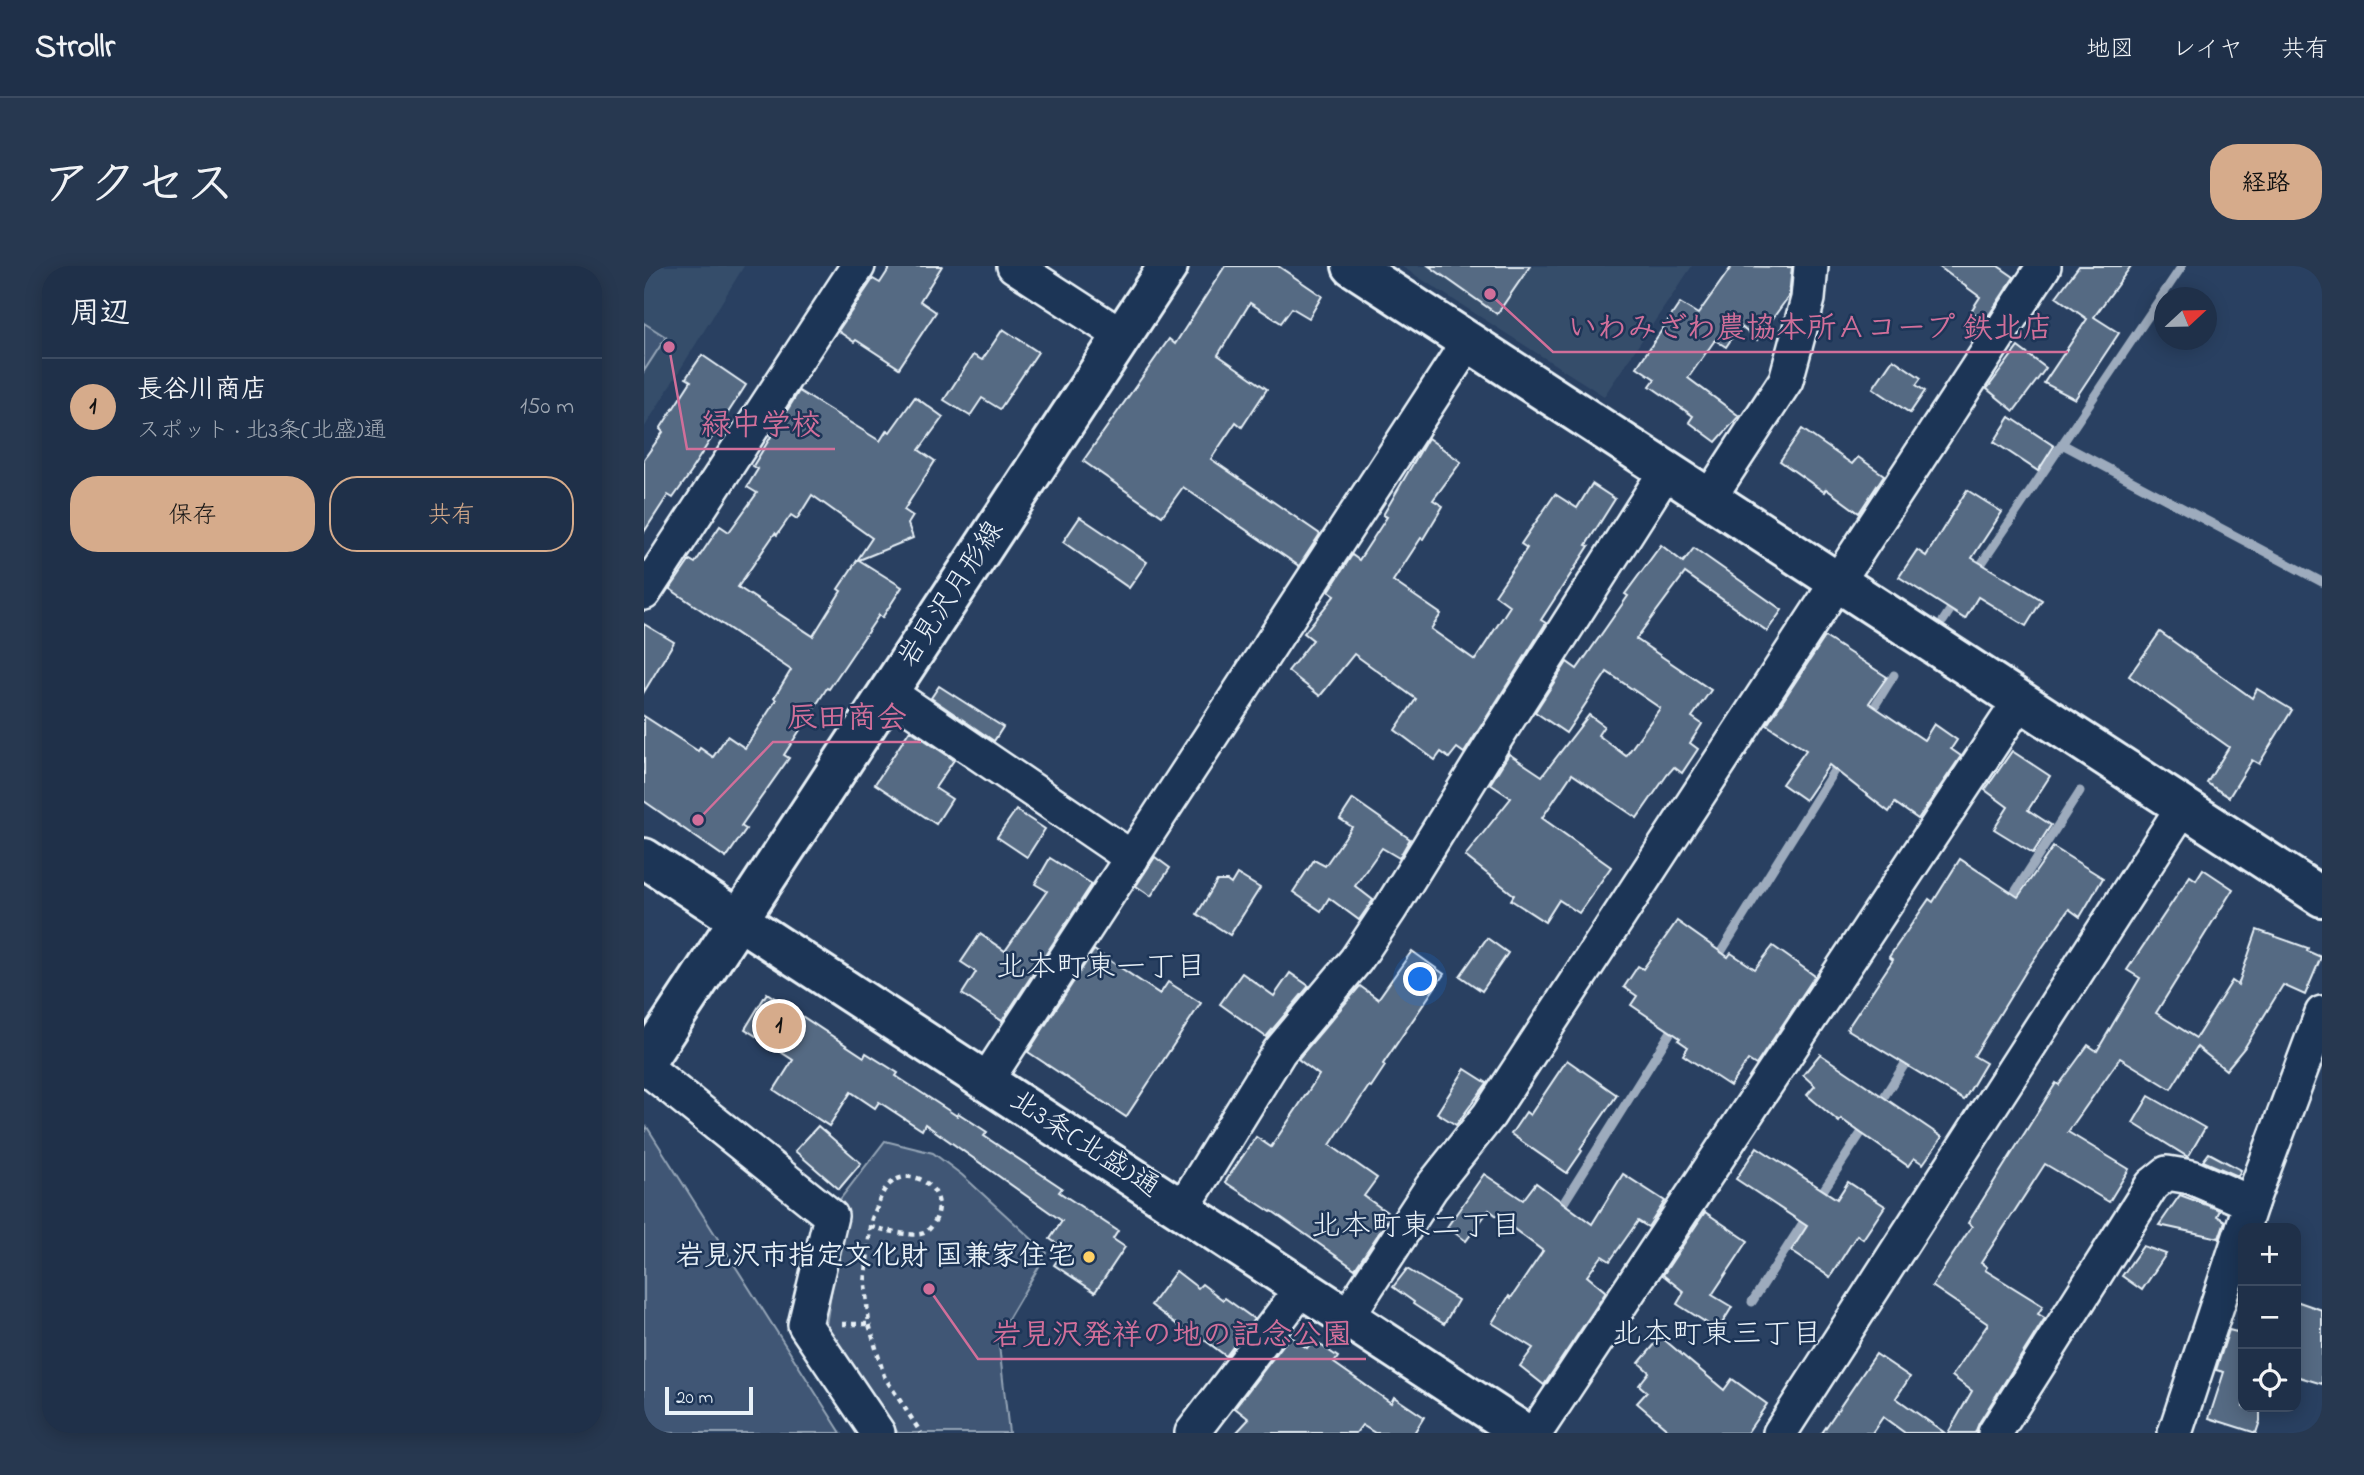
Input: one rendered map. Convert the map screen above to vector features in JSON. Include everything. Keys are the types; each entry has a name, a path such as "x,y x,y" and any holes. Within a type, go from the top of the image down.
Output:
{"street":[{"path":"644,593 858,266"},
{"path":"1014,266 1122,336"},
{"name":"岩見沢月形線","path":"644,1065 1168,266"},
{"path":"1352,266 2322,897"},
{"path":"1709,498 1786,380 1808,299 1811,266"},
{"path":"1347,1317 1431,1188 1489,1115 1838,583 2040,267"},
{"path":"986,1081 1468,342"},
{"path":"1182,1209 1279,1052 1356,961 1391,909 1497,736 1666,471"},
{"path":"888,692 1132,858"},
{"path":"1535,1433 2020,701"},
{"path":"1780,1433 2183,807"},
{"name":"北3条(北盛)通","path":"644,858 1524,1433"},
{"path":"2175,1433 2251,1203 2322,1013"},
{"path":"644,1065 831,1216 804,1325 878,1433"},
{"path":"1995,1433 2151,1185 2168,1173 2192,1177 2251,1203"},
{"path":"1192,1433 1302,1288"}],"path":[{"path":"870,1227 904,1233 924,1233 932,1227 939,1209 934,1190 919,1178 899,1178 891,1183 871,1220 870,1227 865,1285 869,1324 884,1376 921,1433"}],"shaded area":[{"path":"644,266 744,266 644,428"},
{"path":"1401,266 1692,266 1604,396"},
{"path":"644,323 666,337 644,371"},
{"path":"647,1127 841,1433 644,1433 644,1133"},
{"path":"885,1141 933,1153 962,1175 1047,1253 998,1336 1009,1433 898,1433 826,1325 844,1210 838,1202"}],"building":[{"path":"891,266 942,266 920,301 936,312 899,368 838,331 873,279 880,283"},
{"path":"1225,266 1278,266 1322,296 1309,318 1292,308 1281,323 1250,303 1218,355 1267,389 1242,427 1236,422 1211,459 1320,534 1299,566 1183,487 1162,516 1083,461 1169,339 1175,344"},
{"path":"1429,266 1530,266 1497,314"},
{"path":"1732,266 1792,267 1789,296 1757,340 1740,326 1726,347 1715,340 1688,378 1739,416 1716,442 1689,422 1693,416 1650,386 1655,379 1637,367 1680,303 1698,314"},
{"path":"1938,266 1998,266 2014,277 1985,321 1971,311 1980,297"},
{"path":"2079,266 2131,266 2094,317 2119,333 2075,399 2044,383 2087,319 2056,297"},
{"path":"1003,329 1038,352 1000,409 982,398 970,416 944,400 973,355 982,360"},
{"path":"2018,347 2046,368 2014,411 1987,389"},
{"path":"702,355 746,385 692,471 673,498 668,495 644,532 644,459 663,432 660,429 691,381 686,378"},
{"path":"1893,359 1921,378 1916,385 1925,391 1910,413 1873,388"},
{"path":"799,391 880,441 887,430 890,432 915,397 943,417 919,450 935,461 904,510 913,516 908,524 913,538 859,560 902,587 882,618 879,615 829,689 827,688 784,755 789,758 741,826 746,829 726,858 644,801 644,716 698,751 700,748 713,757 727,736 745,748 776,700 774,698 791,670 670,589 690,560 695,563 720,526 729,532 757,493 747,487 758,469 753,466","holes":["812,495 872,538 838,589 841,591 813,636 738,587 775,533 777,535 791,515 797,519"]},
{"path":"2010,417 2054,446 2038,471 1994,442"},
{"path":"1802,429 1852,464 1858,457 1884,475 1859,513 1780,461"},
{"path":"1428,438 1461,462 1433,500 1443,506 1393,581 1441,614 1431,629 1475,660 1510,606 1495,595 1527,548 1521,544 1555,494 1577,508 1592,484 1615,499 1586,545 1589,546 1541,620 1546,623 1464,753 1457,748 1449,758 1441,752 1435,760 1395,730 1416,699 1354,654 1320,696 1288,671 1313,640 1304,633 1335,595 1329,591 1352,555 1359,560 1387,517 1383,515"},
{"path":"1967,490 2002,512 1972,558 2042,600 2026,626 1978,597 1965,619 1899,577 1917,550 1926,556"},
{"path":"1080,517 1147,562 1129,588 1063,542"},
{"path":"1661,545 1683,562 1694,548 1782,610 1767,631 1685,573 1636,639 1711,690 1692,717 1702,724 1690,743 1698,749 1682,773 1674,767 1637,818 1572,774 1542,818 1611,867 1579,913 1559,900 1545,922 1511,900 1514,895 1465,856 1511,798 1490,784 1509,754 1542,776 1589,715 1604,726 1598,735 1626,756 1660,708 1607,672 1566,733 1535,712 1567,662 1577,669 1628,596 1625,594"},
{"path":"644,624 674,642 644,692"},
{"path":"2160,632 2252,698 2257,689 2292,710 2259,764 2252,760 2229,797 2207,783 2229,747 2129,676"},
{"path":"1825,637 1887,677 1869,703 1924,740 1934,724 1957,740 1951,749 1961,756 1918,819 1895,803 1889,812 1829,765 1805,800 1782,784 1806,750 1767,725"},
{"path":"939,686 1003,727 994,741 931,698"},
{"path":"910,730 954,760 935,788 952,799 936,824 875,784"},
{"path":"2012,751 2050,776 2028,810 2051,825 2033,853 1994,829 2008,807 1985,790"},
{"path":"1353,799 1410,839 1399,858 1382,848 1355,886 1373,900 1359,920 1329,898 1321,911 1293,892 1314,860 1325,866 1352,827 1340,819"},
{"path":"1016,810 1045,829 1027,857 997,837"},
{"path":"2053,847 2103,878 2080,917 2069,909 2028,968 1974,1056 1986,1063 1964,1100 1847,1029 1893,960 1889,957 1929,899 1933,902 1960,859 2018,897"},
{"path":"1155,857 1170,868 1151,896 1136,886"},
{"path":"1050,858 1092,884 1002,1021 962,994 976,972 961,962 980,934 1005,951 1047,891 1035,884"},
{"path":"2203,869 2233,889 2156,1013 2196,1038 2232,981 2238,985 2257,930 2308,948 2307,951 2321,957 2305,995 2283,985 2245,1047 2226,1070 2197,1047 2171,1089 2120,1058 2068,1132 2129,1169 2109,1202 2045,1164 1981,1263 1987,1267 1985,1270 2043,1306 2038,1314 2045,1318 1975,1433 1948,1433 1972,1391 1952,1376 1988,1324 1932,1286 1972,1226 1968,1223 2056,1083 2059,1085 2088,1045 2097,1051 2140,978 2127,970 2190,876 2196,880"},
{"path":"1237,874 1260,888 1230,935 1197,914 1217,881 1231,884"},
{"path":"1677,921 1728,957 1731,953 1755,969 1773,946 1815,976 1756,1065 1748,1060 1730,1086 1683,1055 1688,1047 1678,1040 1680,1038 1631,1005 1637,996 1624,987 1638,966 1643,969"},
{"path":"1487,938 1508,953 1482,991 1460,976"},
{"path":"1094,950 1160,994 1168,982 1201,1003 1126,1117 1028,1052"},
{"path":"1412,951 1444,974 1330,1145 1377,1178 1364,1196 1391,1215 1355,1269 1225,1182 1256,1137 1271,1147 1319,1075 1298,1059 1360,986 1378,999"},
{"path":"1242,973 1274,996 1290,973 1309,986 1266,1037 1220,1004"},
{"path":"767,993 864,1057 866,1053 898,1073 896,1076 957,1116 958,1113 987,1132 984,1136 1062,1188 1059,1192 1118,1231 1113,1239 1125,1247 1095,1292 1054,1265 1065,1249 1050,1239 1062,1221 925,1124 922,1130 879,1102 875,1108 851,1092 829,1126 774,1090 793,1060 745,1029"},
{"path":"1820,1054 1942,1137 1923,1164 1914,1158 1908,1166 1841,1119 1839,1122 1807,1095 1815,1086 1803,1075"},
{"path":"1567,1060 1617,1095 1567,1173 1511,1134 1526,1112 1530,1115"},
{"path":"1465,1069 1487,1083 1456,1125 1437,1113"},
{"path":"2149,1096 2205,1128 2188,1157 2133,1123"},
{"path":"818,1126 861,1163 839,1189 795,1151"},
{"path":"1757,1147 1837,1199 1848,1182 1885,1206 1863,1239 1857,1235 1830,1277 1791,1251 1807,1226 1736,1179"},
{"path":"2209,1153 2241,1170 2238,1176 2203,1161"},
{"path":"1484,1174 1523,1200 1536,1183 1592,1224 1623,1174 1665,1201 1648,1227 1638,1221 1610,1261 1602,1256 1587,1276 1606,1292 1544,1385 1520,1366 1533,1348 1492,1323 1543,1251 1489,1210 1466,1241 1447,1227"},
{"path":"2180,1195 2220,1210 2217,1216 2225,1221 2219,1238 2159,1225"},
{"path":"1705,1212 1748,1241 1712,1295 1732,1307 1718,1330 1677,1304 1684,1292 1663,1275"},
{"path":"2143,1246 2166,1254 2142,1290 2122,1276"},
{"path":"1407,1269 1458,1300 1444,1324 1393,1287"},
{"path":"1176,1271 1198,1288 1202,1284 1254,1319 1226,1356 1187,1327 1184,1330 1151,1305"},
{"path":"2301,1303 2322,1310 2322,1384 2301,1378"},
{"path":"2229,1330 2237,1332 2238,1330 2238,1412 2260,1412 2256,1433 2209,1418 2224,1372 2216,1370"},
{"path":"1290,1336 1307,1348 1313,1340 1338,1357 1334,1363 1391,1403 1394,1397 1424,1417 1414,1433 1375,1433 1362,1425 1356,1433 1236,1433 1249,1419 1235,1408"},
{"path":"1661,1337 1724,1390 1732,1379 1767,1404 1747,1433 1672,1433 1637,1403 1647,1392 1639,1385 1649,1372 1639,1363"},
{"path":"1876,1354 1910,1377 1896,1398 1945,1433 1905,1433 1883,1417 1872,1433 1822,1433"}],"waterway":[{"path":"1976,572 2182,266"},
{"path":"2062,444 2322,582"},
{"path":"1943,621 1956,601"},
{"path":"1868,717 1894,675"},
{"path":"1716,960 1840,761"},
{"path":"2008,903 2080,791"},
{"path":"1558,1212 1677,1022"},
{"path":"1878,1106 1910,1056"},
{"path":"1817,1200 1867,1124"},
{"path":"1752,1302 1808,1215"}],"place":[{"name":"いわみざわ農協本所Ａコープ 鉄北店","path":"1490,294"},
{"name":"緑中学校","path":"669,347"},
{"name":"辰田商会","path":"698,820"},
{"name":"長谷川商店","path":"779,1026"},
{"name":"岩見沢市指定文化財 国兼家住宅","path":"1089,1257"},
{"name":"岩見沢発祥の地の記念公園","path":"929,1289"}],"district":[{"name":"北本町東一丁目","path":"1101,969"},
{"name":"北本町東二丁目","path":"1416,1228"},
{"name":"北本町東三丁目","path":"1717,1336"}]}
